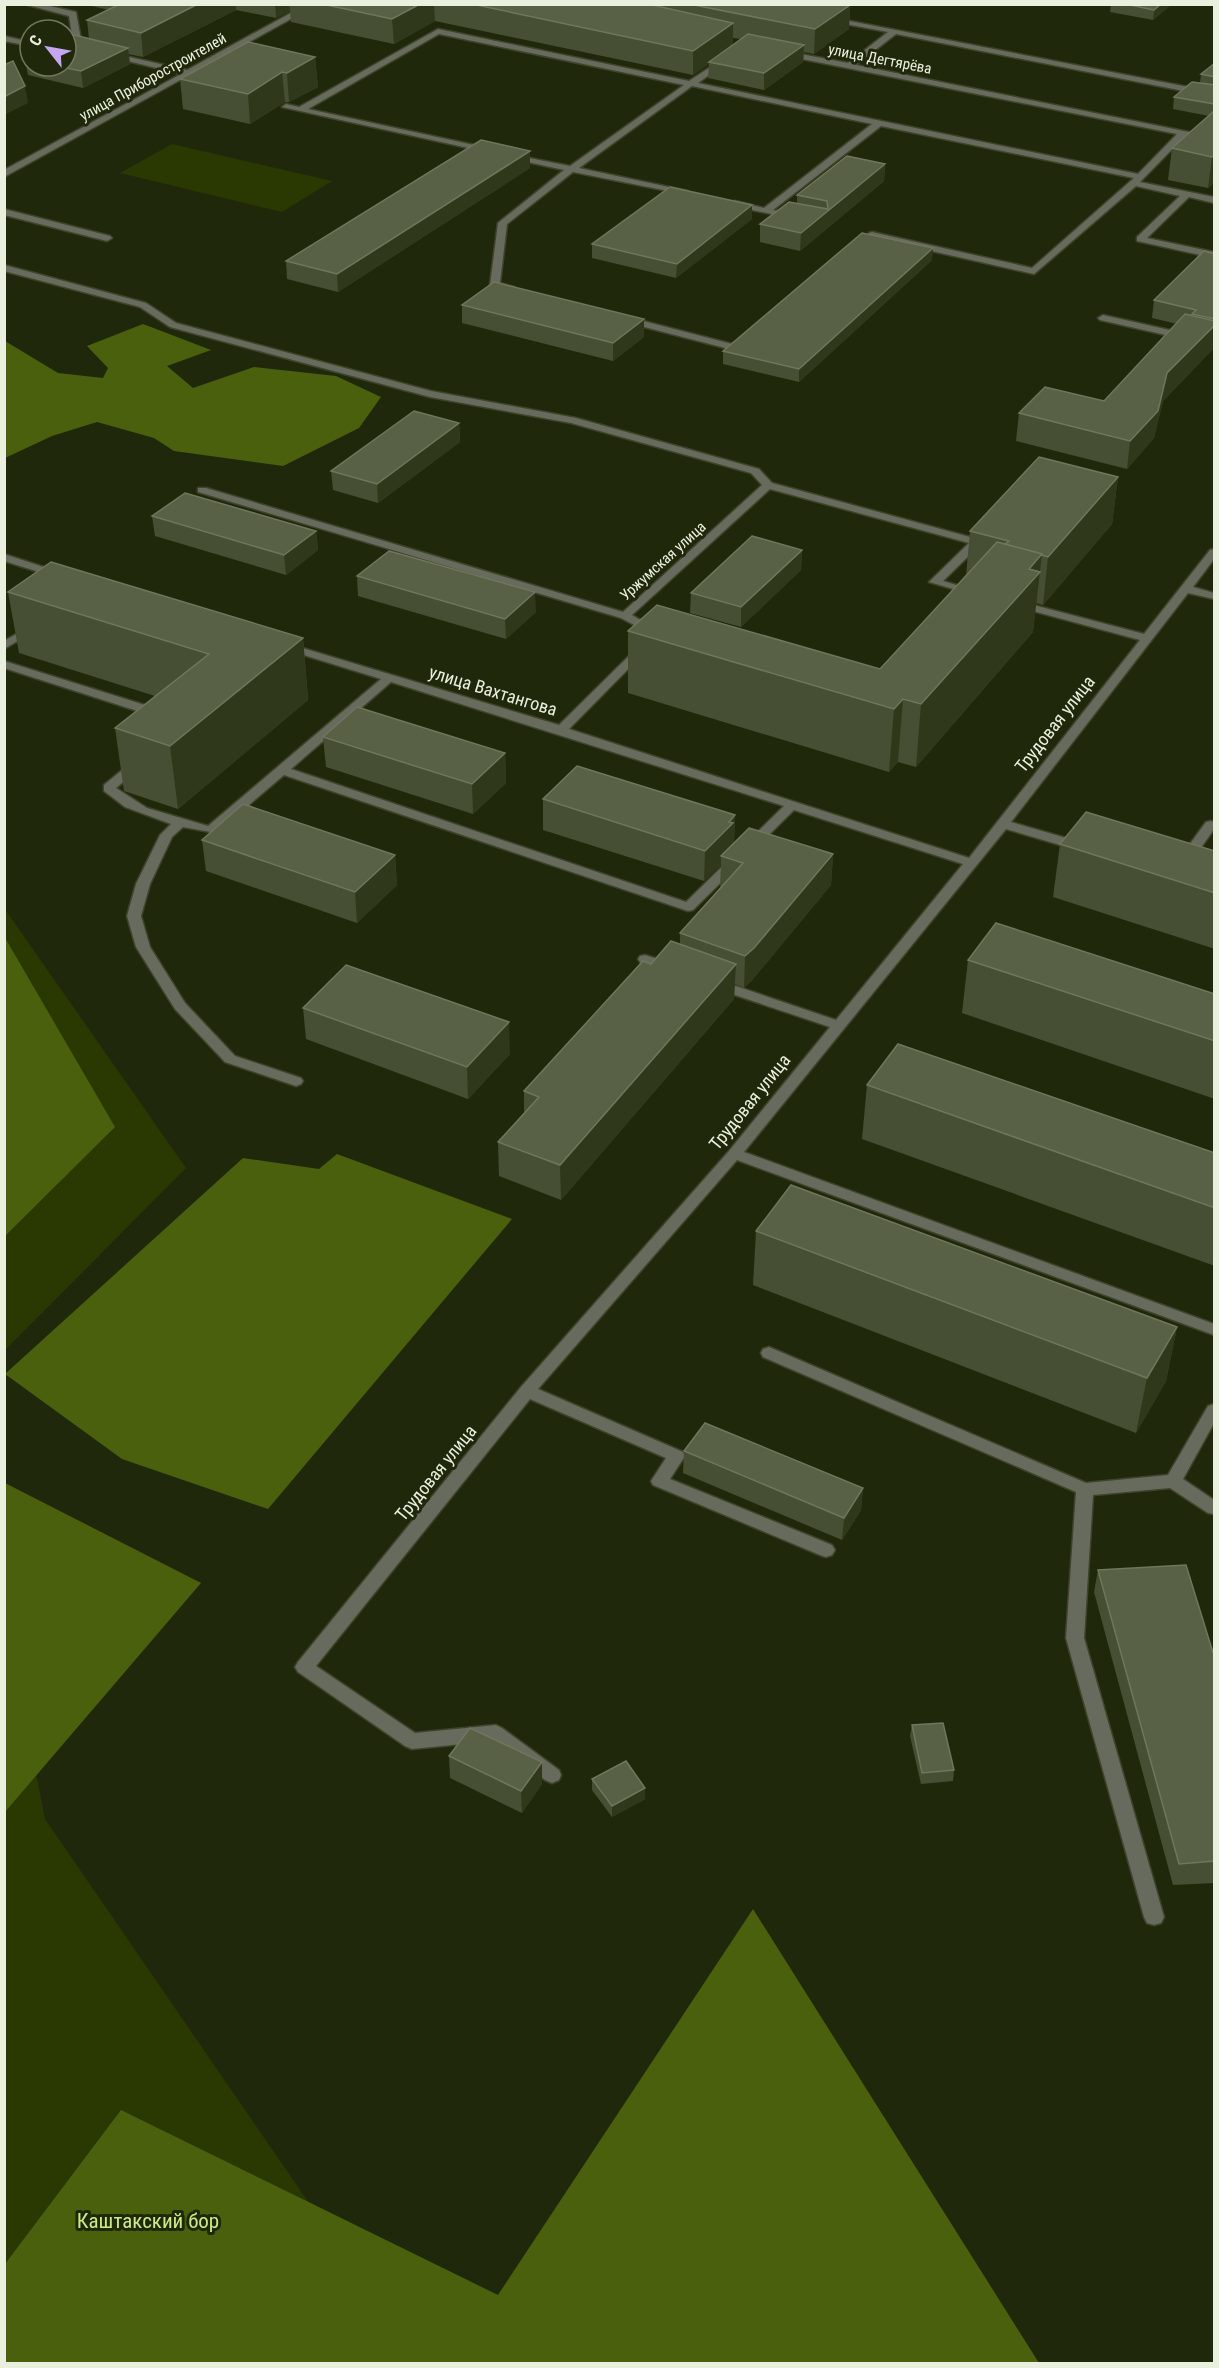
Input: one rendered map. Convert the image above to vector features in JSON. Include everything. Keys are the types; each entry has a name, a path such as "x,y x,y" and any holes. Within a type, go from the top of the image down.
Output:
{"street":[{"path":"28,4 73,14 78,46 188,74"},
{"name":"улица Приборостроителей","path":"4,174 314,4"},
{"path":"825,18 1215,94"},
{"path":"300,110 438,31 880,122 1215,200"},
{"path":"849,66 894,32"},
{"path":"517,291 495,285 503,223 571,169 736,51"},
{"name":"улица Дегтярёва","path":"780,52 1215,139"},
{"path":"78,54 87,56"},
{"path":"98,59 151,70 165,68"},
{"path":"286,107 697,196"},
{"path":"766,211 880,122"},
{"path":"872,235 1034,271 1137,180 1183,133"},
{"path":"1187,194 1140,238 1215,255"},
{"path":"720,201 800,218"},
{"path":"4,212 106,238"},
{"path":"4,268 142,305 173,325 430,394 572,420 755,471 768,485 977,542 934,582 963,594 989,596"},
{"path":"617,317 729,346"},
{"path":"1103,318 1215,343"},
{"name":"Уржумская улица","path":"561,730 654,644 657,634 625,616 768,485"},
{"path":"202,490 625,616"},
{"name":"Трудовая улица","path":"552,1774 495,1733 412,1741 304,1667 527,1391 734,1154 969,862 1003,824 1184,588 1215,552"},
{"path":"4,557 71,579"},
{"path":"1184,588 1215,596"},
{"path":"1011,602 1146,638"},
{"path":"4,646 44,620"},
{"name":"улица Вахтангова","path":"275,643 561,730 969,862"},
{"path":"4,664 178,720"},
{"path":"144,759 108,788 122,802 180,823 211,830 389,678"},
{"path":"282,770 688,907 792,804"},
{"path":"180,823 166,835 143,884 134,916 143,947 180,1006 230,1059 296,1081"},
{"path":"1003,824 1095,851"},
{"path":"1185,877 1176,874 1211,825"},
{"path":"645,959 838,1025"},
{"path":"734,1154 1215,1330"},
{"path":"769,1353 1084,1489 1173,1481 1215,1509"},
{"path":"527,1391 677,1456 659,1481 826,1550"},
{"path":"1173,1481 1215,1410"},
{"path":"1084,1489 1075,1638 1154,1917"}],"green space":[{"path":"172,144 332,181 282,212 120,173"},
{"path":"143,324 211,350 167,366 193,388 254,367 336,376 381,397 359,428 283,466 174,451 154,438 97,422 52,436 5,458 5,341 58,373 103,378 108,368 87,346"},
{"path":"4,908 186,1168 5,1350 4,1350"},
{"path":"4,936 115,1127 5,1236 4,1236"},
{"path":"337,1154 512,1219 268,1509 122,1459 5,1374 243,1158 319,1169"},
{"path":"4,1483 201,1583 5,1812"},
{"name":"Каштакский бор","path":"4,1614 45,1819 419,2363 5,2363"},
{"path":"753,1909 1039,2363 5,2363 5,2264 121,2110 498,2295"}],"building":[{"path":"120,4 198,4 141,33 87,20"},
{"path":"322,4 420,4 392,19"},
{"path":"472,4 648,4 733,23 693,51"},
{"path":"689,4 847,4 850,5 815,29"},
{"path":"1125,4 1161,4 1154,10"},
{"path":"748,34 804,45 764,73 709,62"},
{"path":"78,36 128,48 78,70"},
{"path":"248,42 315,57 287,73 282,72 248,94 180,79"},
{"path":"13,61 18,71 18,78 21,78 25,86 4,97 4,65"},
{"path":"1215,63 1215,77 1201,74"},
{"path":"1192,82 1215,85 1215,104 1174,97"},
{"path":"1215,112 1215,155 1212,157 1172,148"},
{"path":"481,140 530,151 337,274 286,261"},
{"path":"847,156 885,164 801,233 760,224 789,202 828,209 827,201 797,195"},
{"path":"670,187 752,205 677,264 592,244"},
{"path":"862,233 933,248 799,369 723,351"},
{"path":"1204,251 1215,254 1215,319 1192,314 1196,310 1154,300"},
{"path":"494,282 644,319 613,343 462,305"},
{"path":"1185,314 1215,321 1215,325 1167,373 1158,411 1130,441 1019,413 1045,387 1104,401"},
{"path":"414,411 459,423 377,484 331,471"},
{"path":"1039,457 1118,477 1048,557 1005,544 1009,541 970,531"},
{"path":"185,493 316,531 284,555 152,516"},
{"path":"752,536 802,550 741,607 691,593"},
{"path":"997,542 1042,554 1029,569 1040,572 921,704 903,699 894,709 628,631 657,605 880,669"},
{"path":"389,551 535,592 505,619 357,576"},
{"path":"51,562 303,638 170,746 115,728 209,654 8,592"},
{"path":"357,707 505,753 472,784 323,737"},
{"path":"577,766 735,815 729,822 733,823 705,851 543,799"},
{"path":"243,804 395,855 355,892 202,840"},
{"path":"1086,812 1215,851 1215,893 1060,844"},
{"path":"749,828 833,854 745,956 680,933 743,863 721,856"},
{"path":"996,923 1215,994 1215,1041 968,960"},
{"path":"671,941 736,964 560,1165 498,1142 539,1097 524,1091 643,961 651,964"},
{"path":"346,965 509,1022 467,1067 303,1008"},
{"path":"898,1044 1215,1153 1215,1208 867,1085"},
{"path":"791,1185 1177,1327 1147,1378 756,1231"},
{"path":"705,1423 863,1488 844,1518 684,1451"},
{"path":"1186,1565 1215,1659 1215,1861 1179,1864 1098,1570"},
{"path":"943,1723 954,1770 922,1773 912,1725"},
{"path":"470,1728 542,1762 521,1791 449,1756"},
{"path":"626,1761 645,1788 612,1806 592,1779"}]}
